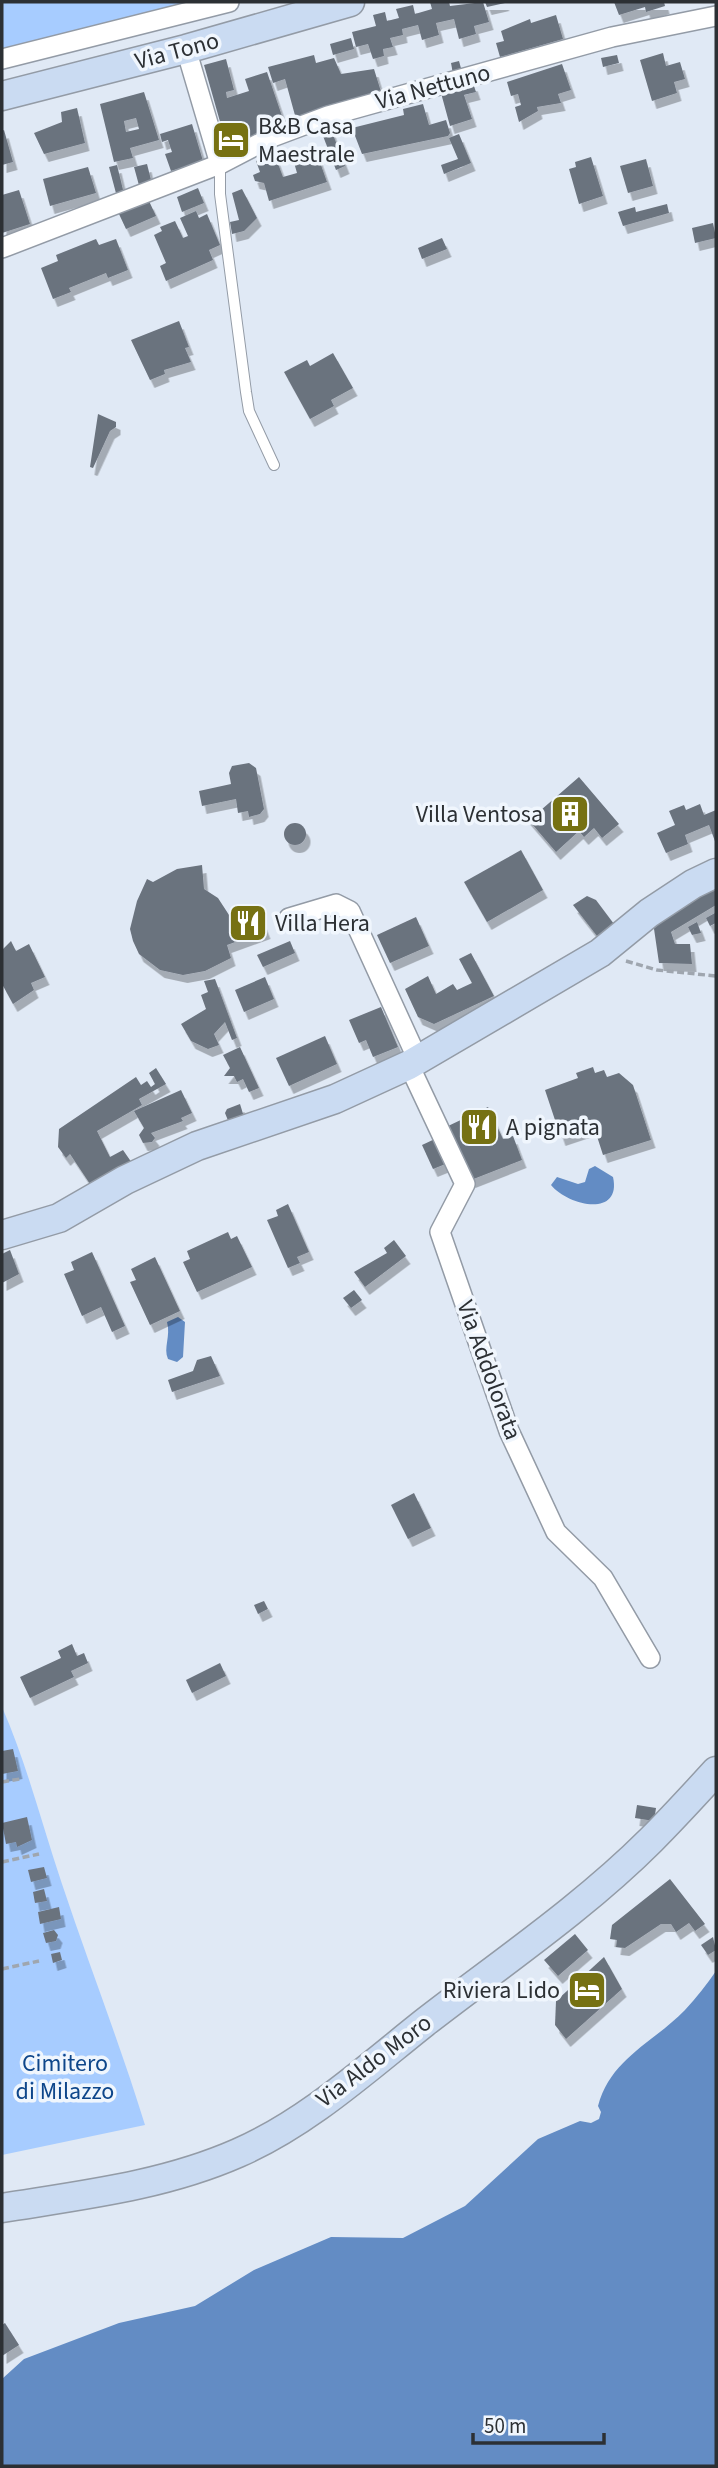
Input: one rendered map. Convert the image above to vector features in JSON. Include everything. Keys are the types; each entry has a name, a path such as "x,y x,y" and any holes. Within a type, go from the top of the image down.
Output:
{"street":[{"path":"2,60 229,2"},
{"name":"Via Tono","path":"2,96 186,50 350,2"},
{"name":"Via Nettuno","path":"2,248 220,164 272,137 328,116 612,37 716,16"},
{"path":"186,50 220,164"},
{"path":"2,1235 59,1218 125,1180 197,1146 335,1099 413,1062 600,953 649,913 692,884 716,873"},
{"name":"Via Addolorata","path":"289,918 336,904 350,911 465,1184 440,1232 509,1430 556,1532 603,1578 650,1658"},
{"name":"Via Aldo Moro","path":"2,2208 120,2189 183,2173 239,2153 290,2124 346,2085 581,1900 650,1842 716,1771"}],"lane":[{"path":"220,164 220,194 249,411 274,465"}],"path":[{"path":"600,953 657,970 716,976"},
{"path":"2,1782 20,1779"},
{"path":"2,1862 40,1854"},
{"path":"2,1969 39,1961"}],"green space":[{"path":"2,2 206,2 2,55"},
{"name":"Cimitero di Milazzo","path":"2,1707 27,1772 62,1884 145,2125 2,2155"}],"shaded area":[{"path":"595,1166 613,1177 614,1190 610,1198 602,1203 580,1203 551,1185 557,1177 578,1184 585,1182 589,1169"},
{"path":"178,1317 185,1322 183,1357 177,1362 168,1359 166,1351 167,1322"},
{"path":"716,1971 716,2466 2,2466 2,2379 24,2359 119,2323 195,2306 254,2270 331,2237 403,2238 465,2206 538,2139 580,2121 591,2123 599,2119 601,2112 598,2106 613,2075 634,2052 685,2010"}],"building":[{"path":"430,2 449,2 450,6 483,2 489,22 474,26 476,34 459,39 454,19 436,23 439,35 422,40 418,25 402,29 403,35 390,38 393,47 383,49 384,56 373,59 368,44 356,47 352,32 376,26 373,15 385,12 387,21 399,18 396,9 413,5 415,14 432,9"},
{"path":"485,2 504,2 505,3 487,7"},
{"path":"614,2 664,2 665,6 646,12 645,7 619,15"},
{"path":"556,15 563,39 500,57 496,43 504,41 501,31 530,19 531,23"},
{"path":"351,38 354,49 333,55 330,44"},
{"path":"663,53 666,66 680,62 685,79 674,82 677,93 652,101 640,60"},
{"path":"314,55 316,63 334,58 341,74 374,69 382,95 296,119 285,79 273,83 268,67"},
{"path":"617,55 619,63 603,67 601,58"},
{"path":"226,59 234,90 226,92 227,98 249,91 245,79 267,72 283,119 228,150 204,65"},
{"path":"459,61 462,72 453,74 451,63"},
{"path":"562,64 571,90 558,94 561,103 537,107 538,111 519,122 515,107 521,105 518,94 511,96 507,82"},
{"path":"473,83 476,92 464,95 472,119 450,126 441,93"},
{"path":"144,92 159,140 130,148 133,158 114,162 100,104","holes":["136,118 139,129 126,132 124,121"]},
{"path":"423,104 429,125 446,120 450,133 448,136 362,154 352,128 404,115 403,109"},
{"path":"77,108 85,143 44,154 34,133 62,122 61,112"},
{"path":"192,124 203,161 171,171 165,154 172,152 168,140 162,142 160,134"},
{"path":"329,124 345,166 336,170 320,128"},
{"path":"4,130 13,162 2,165 2,131"},
{"path":"459,134 471,163 444,174 441,165 458,159 449,138"},
{"path":"271,145 283,177 297,173 293,159 316,151 327,182 269,201 264,183 255,181 253,175 260,172 256,161 266,157 261,148"},
{"path":"591,157 603,196 579,204 569,169 576,167 575,162"},
{"path":"646,159 653,186 628,193 620,166"},
{"path":"147,164 152,184 140,189 134,167"},
{"path":"117,165 124,194 117,197 109,167"},
{"path":"88,167 96,193 50,206 43,179"},
{"path":"198,188 204,203 182,212 177,197"},
{"path":"242,189 257,218 244,231 232,234 230,222 239,220 232,193"},
{"path":"19,190 30,224 2,233 2,195"},
{"path":"149,201 156,216 126,229 119,214"},
{"path":"667,204 669,213 623,226 618,212 635,207 636,212"},
{"path":"196,211 199,218 207,214 220,245 209,250 213,260 166,281 160,266 166,263 154,235 162,231 160,227 175,221 183,238 188,236 180,218"},
{"path":"713,223 716,238 695,243 692,228"},
{"path":"442,238 447,249 422,259 418,248"},
{"path":"96,239 99,245 116,239 128,270 108,278 106,273 69,288 71,292 53,299 41,268 58,261 56,255"},
{"path":"179,321 189,347 185,348 191,362 164,370 165,374 150,380 131,340"},
{"path":"333,353 353,388 331,400 334,406 310,419 284,372 307,360 310,366"},
{"path":"98,414 116,422 116,427 110,431 93,468 90,467"},
{"path":"249,763 256,768 264,809 260,814 249,817 248,811 238,813 236,799 202,806 199,791 231,784 229,773 232,766"},
{"name":"Villa Ventosa","path":"579,777 619,824 602,838 594,828 584,837 579,831 556,852 526,817 538,807 541,810"},
{"path":"700,804 704,815 716,810 716,844 709,825 685,835 688,844 666,853 657,833 675,825 669,811 684,805 686,810"},
{"path":"295,823 303,826 306,834 303,842 295,845 287,842 284,834 287,826"},
{"path":"521,850 543,890 487,922 464,882"},
{"path":"202,865 204,889 218,898 229,915 256,906 266,931 227,945 231,958 205,971 183,975 160,970 139,954 133,941 130,929 137,901 147,879 153,882 177,869"},
{"path":"716,885 716,905 671,932 675,944 690,944 692,964 659,963 653,922"},
{"path":"587,896 596,900 614,924 597,936 573,905"},
{"path":"715,913 716,923 710,926 706,918"},
{"path":"416,917 429,946 390,963 377,935"},
{"path":"697,922 701,933 692,935 688,927"},
{"path":"11,941 16,951 29,944 45,977 31,983 34,990 13,1004 2,984 2,950"},
{"path":"290,941 295,953 263,967 257,955"},
{"path":"471,953 494,996 434,1024 418,1017 405,989 428,976 436,994 453,984 457,990 472,983 459,959"},
{"path":"265,977 274,999 244,1012 235,990"},
{"path":"215,979 237,1038 232,1040 225,1022 214,1034 219,1045 208,1049 191,1041 181,1024 206,1009 201,995 208,992 204,981"},
{"path":"381,1007 398,1047 373,1057 366,1040 359,1043 349,1020"},
{"path":"325,1036 337,1064 289,1086 276,1058"},
{"path":"240,1047 259,1088 249,1092 243,1079 237,1082 234,1076 224,1076 230,1068 223,1055"},
{"path":"593,1067 595,1073 604,1070 607,1077 619,1073 633,1085 651,1140 603,1155 594,1127 561,1138 545,1090 578,1078 576,1073"},
{"path":"156,1068 166,1084 139,1099 142,1105 97,1131 110,1157 123,1150 132,1163 92,1187 70,1154 66,1158 58,1147 59,1129 136,1077 141,1085 147,1081 151,1087 155,1084 149,1073"},
{"path":"181,1090 192,1113 181,1118 183,1121 151,1133 155,1138 152,1142 143,1143 139,1135 144,1128 134,1111"},
{"path":"240,1104 244,1117 229,1123 225,1113 227,1109"},
{"path":"488,1107 503,1139 513,1136 522,1160 471,1180 446,1127"},
{"path":"437,1138 448,1163 433,1169 422,1145"},
{"path":"288,1204 309,1252 297,1257 300,1263 288,1268 267,1220 278,1216 276,1210"},
{"path":"228,1232 231,1239 237,1236 252,1267 197,1292 183,1262 190,1259 187,1251"},
{"path":"394,1240 406,1256 365,1287 354,1272 387,1253 384,1248"},
{"path":"10,1250 19,1274 2,1283 2,1254"},
{"path":"92,1252 125,1326 112,1332 101,1307 82,1316 64,1274 74,1270 71,1262"},
{"path":"155,1257 180,1311 150,1325 130,1282 136,1280 131,1269"},
{"path":"354,1290 362,1300 351,1308 343,1298"},
{"path":"211,1356 220,1376 172,1392 168,1380 193,1371 197,1360"},
{"path":"414,1493 431,1528 408,1539 391,1505"},
{"path":"264,1601 268,1609 258,1614 254,1605"},
{"path":"72,1644 77,1656 84,1653 88,1663 71,1671 74,1677 30,1698 20,1677 61,1658 58,1651"},
{"path":"220,1663 226,1676 192,1693 186,1680"},
{"path":"13,1749 18,1771 2,1774 2,1751"},
{"path":"637,1805 656,1808 654,1821 635,1818"},
{"path":"27,1817 32,1840 17,1847 16,1842 6,1844 2,1823"},
{"path":"44,1867 47,1878 31,1882 28,1870"},
{"path":"670,1879 705,1924 695,1931 689,1923 676,1932 671,1924 661,1924 625,1948 616,1947 617,1940 610,1939 612,1925"},
{"path":"44,1889 47,1901 35,1903 33,1892"},
{"path":"59,1907 61,1919 40,1924 38,1912"},
{"path":"54,1930 58,1935 56,1941 46,1943 43,1933"},
{"path":"575,1934 588,1950 558,1976 544,1960"},
{"path":"713,1937 716,1950 708,1955 701,1945"},
{"path":"60,1952 62,1960 53,1963 51,1954"},
{"path":"604,1957 622,1989 566,2039 555,2025 556,2001"},
{"path":"5,2323 19,2345 2,2356 2,2325"}],"place":[{"name":"B&B Casa Maestrale","path":"231,140"},
{"name":"Villa Ventosa","path":"570,814"},
{"name":"Villa Hera","path":"248,923"},
{"name":"A pignata","path":"479,1127"},
{"name":"Riviera Lido","path":"587,1990"}]}
